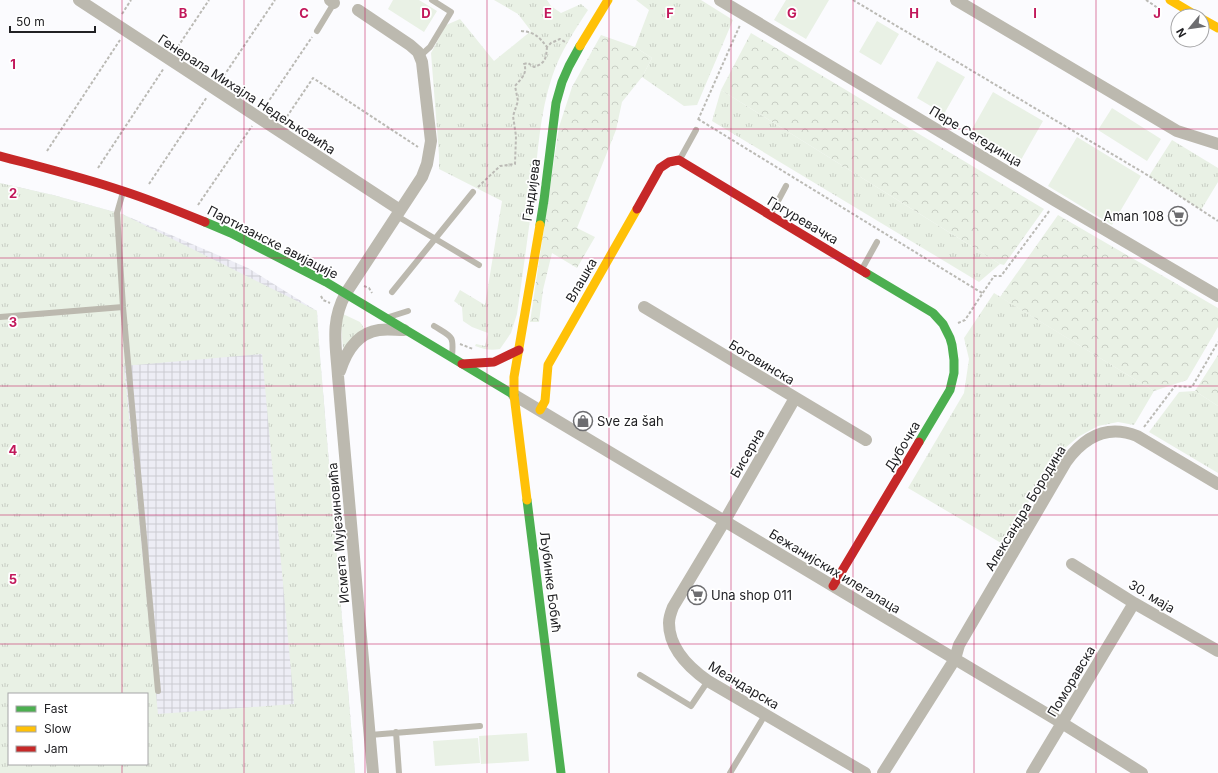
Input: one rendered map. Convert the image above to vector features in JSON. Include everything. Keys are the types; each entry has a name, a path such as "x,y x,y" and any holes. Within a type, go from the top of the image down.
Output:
{"street":[{"name":"Генерала Михајла Недељковића","path":"79,0 278,130 399,213"},
{"name":"Гандијева","path":"514,395 514,377 544,200 556,102 569,66 608,0"},
{"name":"Пере Сегединца","path":"720,0 1218,296"},
{"path":"956,0 1177,131 1218,144"},
{"path":"1170,0 1184,8"},
{"path":"358,10 410,44 417,50 420,56"},
{"name":"Исмета Мујезиновића","path":"373,773 335,334 339,306 346,293 399,213 422,176 427,164 430,130 420,56"},
{"name":"Партизанске авијације","path":"0,156 79,177 124,191 189,215 251,242 346,293 386,319 514,395"},
{"name":"Влашка","path":"540,410 545,400 547,372 550,360 660,168 664,164 679,160"},
{"name":"Гргуревачка","path":"679,160 933,313"},
{"name":"Боговинска","path":"644,307 866,440"},
{"name":"Дубочка","path":"833,586 950,390 955,367 953,344 940,319 933,313"},
{"path":"338,376 344,357 352,344 361,337 378,330 405,330"},
{"path":"462,364 494,362 519,350"},
{"name":"Бежанијских илегалаца","path":"514,395 1062,723 1142,773"},
{"name":"Љубинке Бобић","path":"514,395 562,773"},
{"name":"Бисерна","path":"724,522 795,398"},
{"name":"Александра Бородина","path":"883,773 955,659 959,645 1073,452 1089,439 1101,433 1110,431 1128,432 1218,484"},
{"name":"Меандарска","path":"724,522 672,607 669,621 673,643 682,657 698,674 865,773"},
{"name":"30. маја","path":"1072,564 1134,603 1218,651"},
{"name":"Поморавска","path":"1032,773 1134,603"}],"lane":[{"path":"420,56 430,47 451,12 432,0"},
{"path":"317,31 332,1"},
{"path":"679,160 696,130"},
{"path":"770,215 786,186"},
{"path":"124,191 117,213 123,307 158,691"},
{"path":"392,292 473,192"},
{"path":"399,213 435,239 479,265"},
{"path":"861,271 877,242"},
{"path":"0,317 123,307"},
{"path":"386,319 393,315 408,311"},
{"path":"434,326 448,335 452,340 452,358"},
{"path":"640,675 691,706 708,680"},
{"path":"730,773 765,715"},
{"path":"370,735 480,726"},
{"path":"396,732 399,773"}],"path":[{"path":"116,24 131,0"},
{"path":"98,168 209,0"},
{"path":"149,184 275,0"},
{"path":"853,0 1149,176 1218,221"},
{"path":"696,130 698,120 745,15"},
{"path":"46,151 126,31"},
{"path":"189,215 199,204 317,31"},
{"path":"521,31 530,32 538,37 547,47"},
{"path":"473,192 500,166 515,164 516,136 513,116 518,101 515,86 524,76 526,68 524,64 528,63 534,67 540,65 546,58 547,47 551,43 560,39 572,45"},
{"path":"278,130 313,78 429,154"},
{"path":"698,120 982,293"},
{"path":"945,327 965,320 994,276 1001,276 1056,201"},
{"path":"1137,436 1175,386 1192,387 1218,342"}],"shaded area":[{"path":"0,183 53,195 122,214 248,268 317,311 355,773 0,773"}],"green space":[{"path":"393,0 419,0 437,11 424,32 388,9"},
{"path":"494,0 547,0 551,6 561,13 581,4 588,10 563,51 555,68 548,91 540,132 517,314 511,333 500,349 493,350 475,346 476,344 485,346 488,333 472,327 463,321 462,307 454,301 460,290 485,305 502,201 439,169 431,53 446,25 460,19 494,61 531,31 518,14"},
{"path":"636,0 701,0 733,20 697,105 684,106 642,77 652,58 635,47 649,10"},
{"path":"786,0 829,0 806,39 774,20"},
{"path":"877,21 899,34 881,65 859,52"},
{"path":"751,33 1044,209 1004,265 1000,264 721,90"},
{"path":"601,35 635,47 652,58 642,77 622,102 616,130 577,228 595,237 577,268 552,253 543,290 539,322 530,322 559,127 572,87"},
{"path":"937,61 965,77 944,114 917,98"},
{"path":"721,90 1000,264 979,282 712,121"},
{"path":"993,92 1043,121 1017,167 967,138"},
{"path":"1112,108 1161,139 1147,161 1098,130"},
{"path":"1077,137 1141,176 1112,225 1048,186"},
{"path":"1172,140 1218,168 1218,182 1201,210 1149,176"},
{"path":"0,183 53,195 122,214 317,311 355,773 0,773","holes":["262,354 294,704 158,714 124,366"]},
{"path":"1058,215 1218,308 1218,327 1187,380 1154,391 1000,297"},
{"path":"994,293 1154,391 1134,425 1118,422 1098,426 1078,437 1064,449 1001,543 908,488 964,393 969,359 964,338"},
{"path":"343,314 360,322 365,330 343,349 341,325"},
{"path":"1218,355 1218,406 1195,391"},
{"path":"1195,391 1218,406 1218,473 1149,432 1179,392"},
{"path":"527,733 529,761 481,764 479,736"},
{"path":"478,738 480,763 435,766 433,741"}],"traffic: fast":[{"path":"540,225 556,103 562,82 580,46"},
{"path":"205,222 231,233 326,282 514,395"},
{"path":"866,273 933,313 943,324 950,338 954,360 954,373 950,390 919,442"},
{"path":"527,500 561,773"}],"traffic: slow":[{"path":"580,46 608,0"},
{"path":"1170,0 1184,8"},
{"path":"1210,24 1218,28"},
{"path":"540,410 545,401 548,365 637,209"},
{"path":"527,500 514,395 514,377 540,225"}],"traffic: jam":[{"path":"0,156 108,186 205,222"},
{"path":"637,209 660,168 669,162 679,160 866,273"},
{"path":"462,364 494,362 519,350"},
{"path":"833,586 919,442"}],"place":[{"name":"Aman 108","path":"1178,216"},
{"name":"Sve za šah","path":"583,421"},
{"name":"Una shop 011","path":"697,595"}]}
